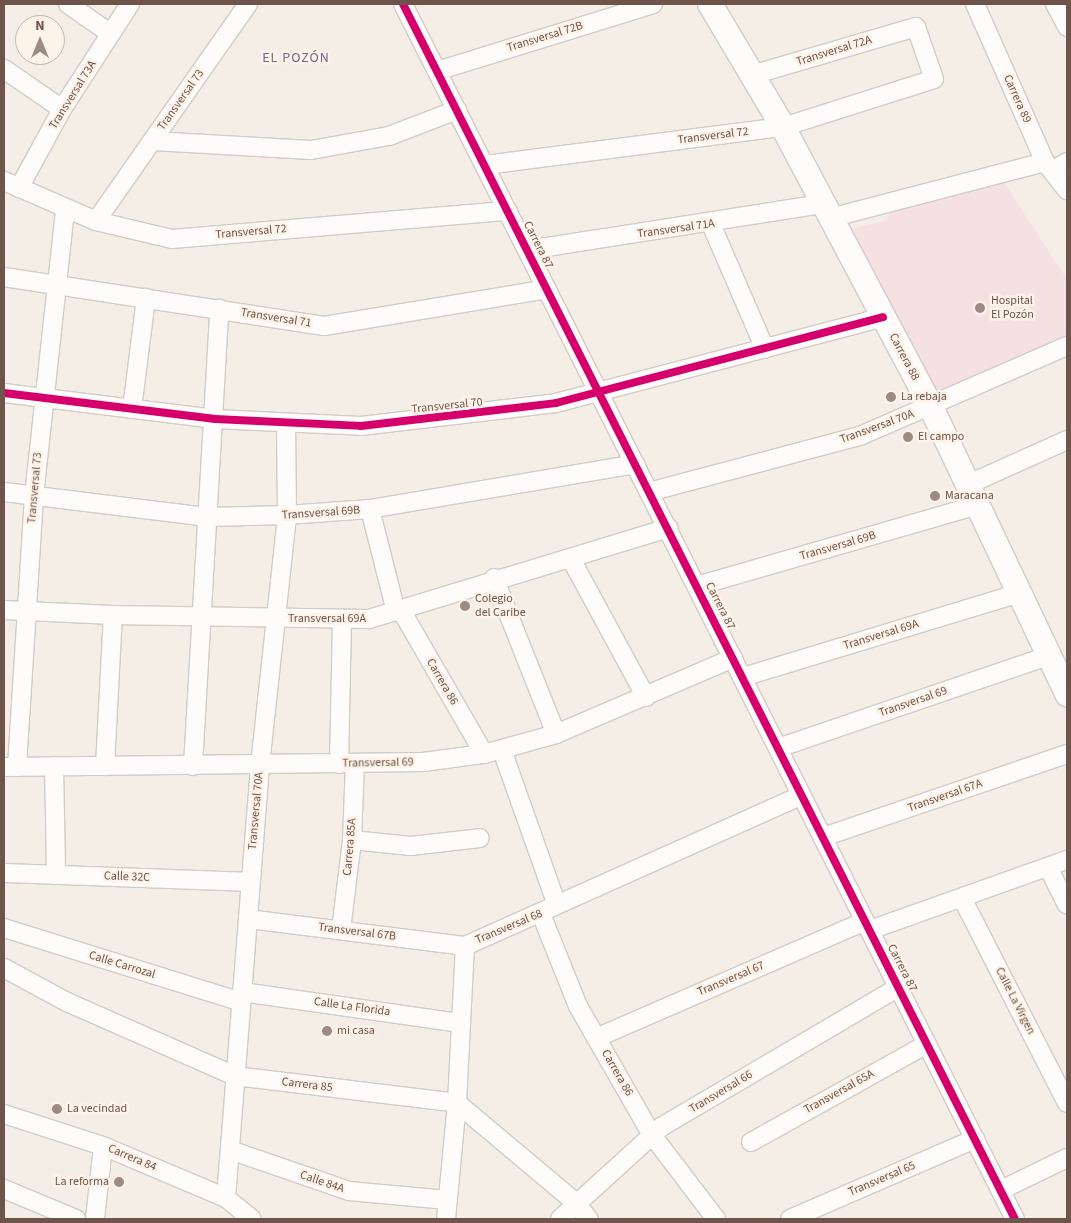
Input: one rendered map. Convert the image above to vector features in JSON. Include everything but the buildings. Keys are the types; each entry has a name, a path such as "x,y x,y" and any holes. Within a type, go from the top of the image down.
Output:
{"street":[{"path":"68,4 111,34"},
{"name":"Transversal 73A","path":"12,184 130,4"},
{"name":"Transversal 73","path":"96,221 248,4"},
{"name":"Carrera 87","path":"403,4 1016,1219"},
{"name":"Transversal 72B","path":"438,71 653,4"},
{"name":"Carrera 88","path":"710,4 783,127 931,407 1067,694"},
{"name":"Carrera 89","path":"975,4 1067,190"},
{"path":"1055,4 1067,27"},
{"name":"Transversal 72A","path":"752,75 916,26 934,79"},
{"path":"4,69 62,109"},
{"name":"Transversal 72","path":"485,165 783,127 934,79"},
{"path":"153,141 311,150 389,136 457,110"},
{"name":"Transversal 71A","path":"528,250 712,224 826,211 1055,165"},
{"name":"Transversal 72","path":"12,184 65,210 96,221 172,239 508,211"},
{"name":"Transversal 73","path":"10,767 43,398 65,210"},
{"path":"712,224 764,349"},
{"name":"Transversal 71","path":"4,277 324,326 548,289"},
{"path":"132,409 146,298"},
{"path":"193,766 201,616 215,419 219,309"},
{"name":"Transversal 70","path":"4,393 215,419 286,424 361,426 512,410 600,393 883,317"},
{"name":"Transversal 70A","path":"649,492 860,436 931,407 1067,346"},
{"name":"Transversal 70A","path":"226,1198 260,765 287,515 286,424"},
{"path":"973,494 1067,440"},
{"name":"Transversal 69B","path":"4,492 208,517 287,515 370,509 635,464"},
{"name":"Transversal 69B","path":"697,586 973,494"},
{"name":"Carrera 86","path":"370,509 399,611 484,754"},
{"name":"Transversal 69A","path":"4,610 113,615 369,619 399,611 494,578 571,558 668,528"},
{"path":"571,558 646,697"},
{"path":"494,578 556,734"},
{"name":"Transversal 69A","path":"743,677 1019,593"},
{"path":"105,766 113,615"},
{"name":"Carrera 85A","path":"341,930 352,840 347,764 342,619"},
{"name":"Transversal 69","path":"778,748 1049,656"},
{"name":"Transversal 69","path":"10,767 423,762 484,754 556,734 646,697 733,658"},
{"path":"502,750 557,905"},
{"name":"Transversal 67A","path":"823,838 1067,754"},
{"path":"54,766 56,875"},
{"name":"Transversal 68","path":"446,1219 458,1103 465,946 541,914 557,905 802,795"},
{"path":"352,840 411,846 480,838"},
{"name":"Transversal 67","path":"596,1038 868,926 962,898 1067,860"},
{"path":"1048,867 1067,905"},
{"name":"Calle 32C","path":"4,872 250,882"},
{"name":"Calle La Virgen","path":"962,898 1067,1103"},
{"name":"Carrera 86","path":"541,914 578,1006 596,1038 652,1135 716,1219"},
{"name":"Transversal 67B","path":"248,918 465,946"},
{"name":"Calle Carrozal","path":"4,928 242,997"},
{"name":"Carrera 85","path":"4,968 67,1002 235,1076 458,1103"},
{"name":"Transversal 66","path":"560,1219 575,1202 652,1135 898,987"},
{"name":"Calle La Florida","path":"242,997 461,1023"},
{"name":"Transversal 65A","path":"751,1142 927,1044"},
{"path":"458,1103 575,1202 589,1219"},
{"name":"Carrera 84","path":"4,1114 103,1146 226,1198 252,1219"},
{"name":"Transversal 65","path":"790,1219 975,1139"},
{"path":"95,1219 103,1146"},
{"name":"Calle 84A","path":"230,1150 349,1191 448,1200"},
{"path":"1001,1190 1067,1158"},
{"path":"4,1189 76,1219"}],"shaded area":[{"name":"Hospital El Pozón","path":"1002,180 1067,279 1067,338 935,393 852,229 887,220 891,208"}],"cycle path":[{"path":"403,4 1015,1219"},
{"path":"4,393 215,419 361,426 556,403 883,317"}],"place":[{"name":"Hospital El Pozón","path":"980,308"},
{"name":"La rebaja","path":"891,397"},
{"name":"El campo","path":"908,437"},
{"name":"Maracana","path":"935,496"},
{"name":"Colegio del Caribe","path":"465,606"},
{"name":"mi casa","path":"327,1031"},
{"name":"La vecindad","path":"57,1109"},
{"name":"La reforma","path":"119,1182"}],"district":[{"name":"EL POZÓN","path":"296,58"}]}
